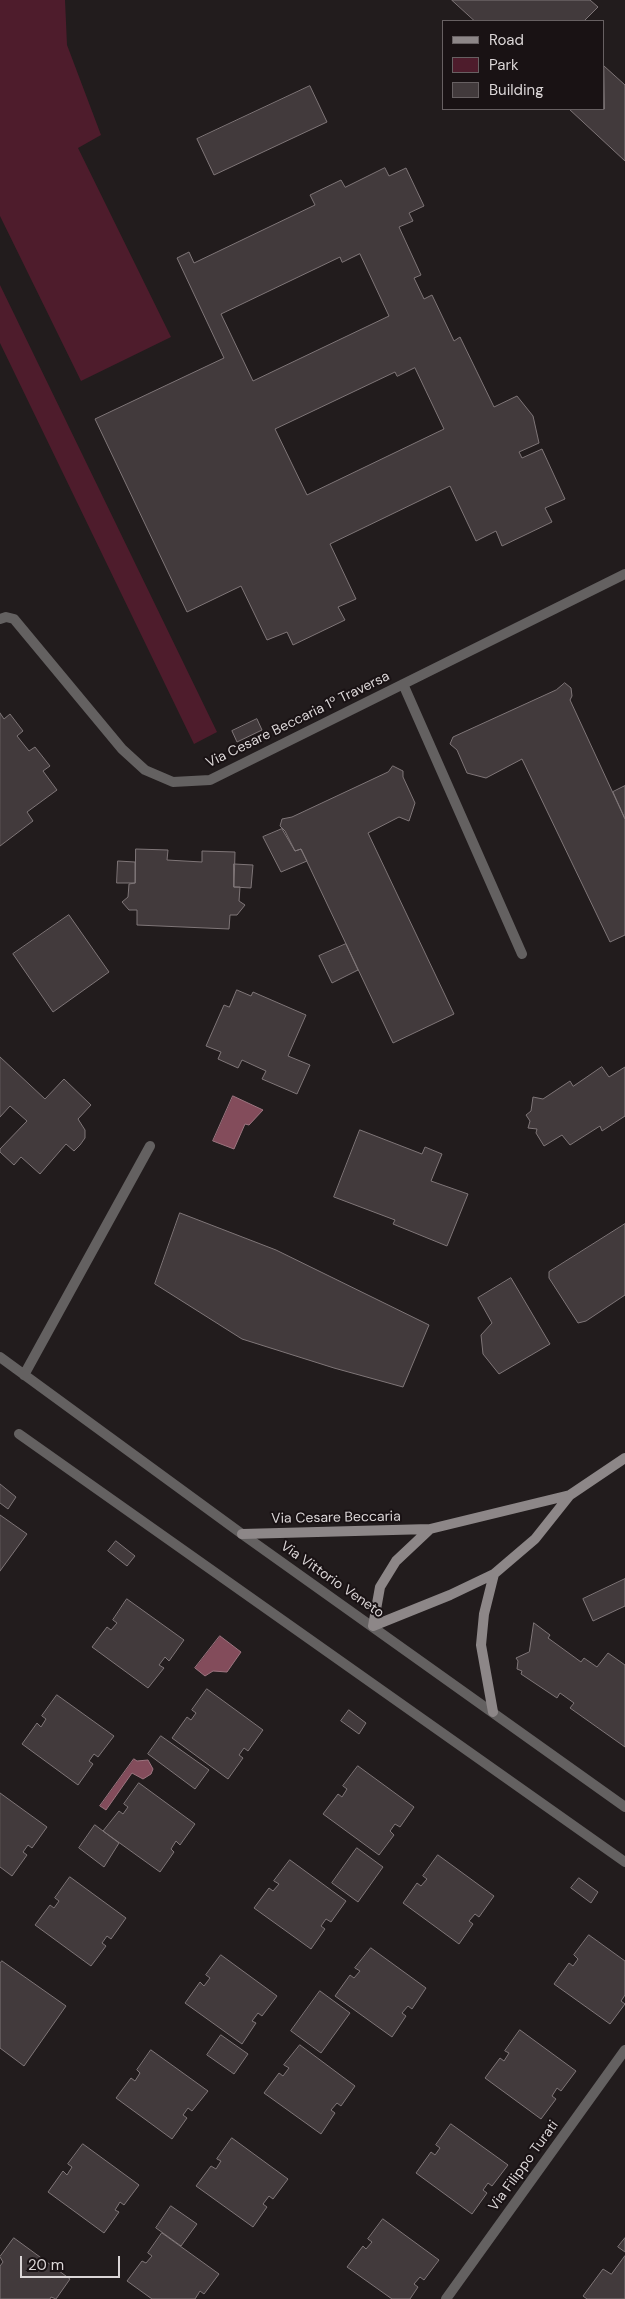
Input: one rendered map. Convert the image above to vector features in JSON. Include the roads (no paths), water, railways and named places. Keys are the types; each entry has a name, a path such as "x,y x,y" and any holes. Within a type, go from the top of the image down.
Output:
{"street":[{"name":"Via Cesare Beccaria 1º Traversa","path":"0,619 6,617 14,619 122,749 145,770 173,782 210,780 625,574"},
{"path":"403,684 522,954"},
{"path":"24,1375 150,1146"},
{"name":"Via Vittorio Veneto","path":"0,1357 242,1534 625,1807"},
{"path":"19,1434 625,1862"},
{"name":"Via Cesare Beccaria","path":"373,1626 450,1595 494,1574 535,1539 570,1495 625,1458"},
{"name":"Via Cesare Beccaria","path":"242,1534 430,1529 570,1495"},
{"name":"Via Cesare Beccaria","path":"373,1626 380,1587 396,1561 430,1529"},
{"path":"493,1712 482,1645 484,1614 494,1574"},
{"name":"Via Filippo Turati","path":"446,2299 625,2050"}]}
